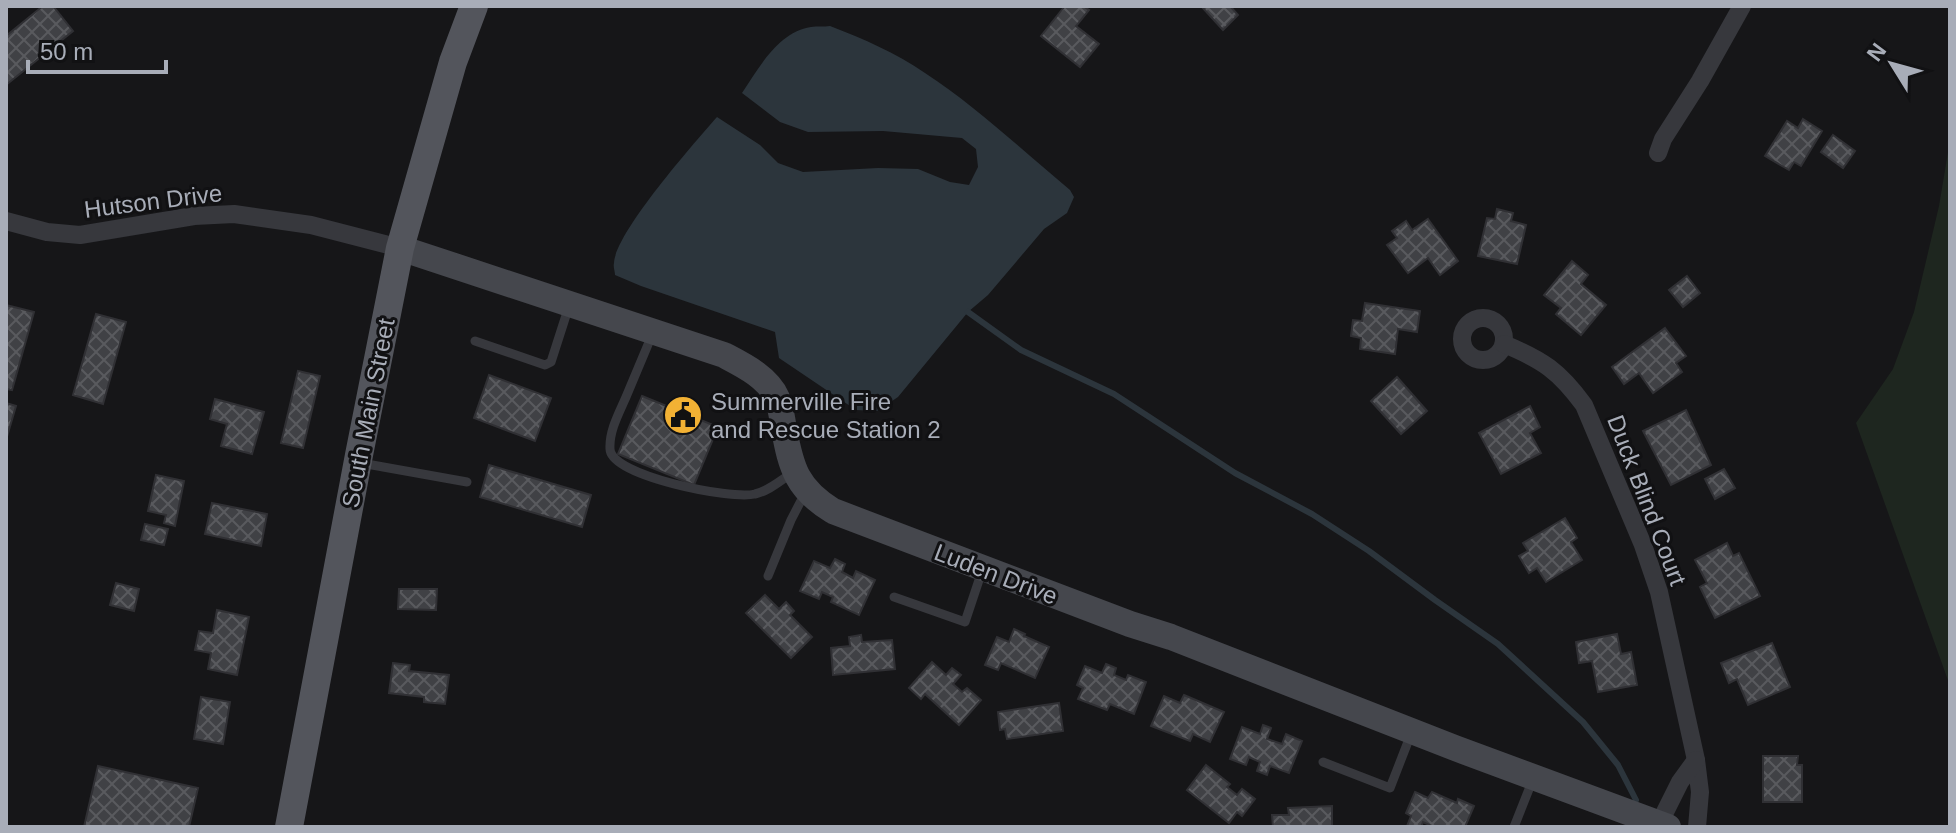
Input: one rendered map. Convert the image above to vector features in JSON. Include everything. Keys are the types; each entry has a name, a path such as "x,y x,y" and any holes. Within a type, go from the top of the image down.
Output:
{"main road":[{"name":"South Main Street","path":"289,827 400,248 453,62 474,6"}],"street":[{"path":"1658,153 1663,139 1742,6"},
{"name":"Hutson Drive","path":"6,221 47,232 80,235 194,216 234,214 311,225 400,248"},
{"path":"400,248 724,355 746,367 765,381 777,398 788,450 801,480"},
{"name":"Duck Blind Court","path":"1504,344 1531,355 1570,386 1584,405 1625,501 1659,592 1696,760 1700,792 1697,827"},
{"name":"Luden Drive","path":"801,480 814,500 833,511 1664,825"},
{"path":"1664,825 1680,782 1696,760"}],"lane":[{"path":"475,341 545,365 551,362 570,303"},
{"path":"653,331 612,430 611,458 654,478 691,489 744,496 801,480"},
{"path":"357,462 467,482"},
{"path":"768,576 791,520 801,480"},
{"path":"894,597 965,622 983,568"},
{"path":"1323,762 1390,788 1412,731"},
{"path":"1514,827 1535,776"}],"shaded area":[{"path":"830,26 891,53 944,86 1070,190 1074,197 1067,213 1044,229 988,295 968,312 898,397 877,411 856,410 779,358 775,332 641,286 615,275 614,268 618,249 641,210 717,117 760,145 778,163 803,172 918,169 950,182 969,185 978,167 976,149 962,138 883,131 808,132 780,122 742,93 779,43 799,30"},
{"path":"1950,140 1950,686 1856,423 1893,369 1914,312 1939,206"}],"building":[{"path":"43,6 53,6 73,31 6,85 6,36"},
{"path":"1065,6 1083,6 1089,10 1076,26 1099,44 1080,67 1041,36"},
{"path":"1201,6 1230,6 1238,15 1223,30"},
{"path":"1803,119 1822,131 1801,166 1794,162 1789,170 1765,156 1787,121 1798,128"},
{"path":"1833,135 1855,151 1843,168 1821,152"},
{"path":"1497,209 1513,213 1511,221 1526,225 1517,264 1478,256 1487,218 1495,219"},
{"path":"1428,219 1458,261 1440,275 1428,258 1408,273 1387,245 1397,238 1392,231 1406,221 1412,230"},
{"path":"1572,261 1588,275 1581,284 1606,305 1581,335 1556,314 1561,308 1544,295"},
{"path":"1687,276 1700,293 1683,307 1669,290"},
{"path":"1365,303 1420,311 1417,332 1398,329 1395,354 1360,349 1361,338 1351,336 1353,320 1362,321"},
{"path":"6,305 34,312 12,390 6,389"},
{"path":"96,314 126,322 103,404 73,395"},
{"path":"1665,328 1686,356 1676,363 1682,372 1653,393 1639,373 1624,384 1612,367"},
{"path":"298,371 320,376 303,448 281,443"},
{"path":"489,375 551,398 535,441 474,418"},
{"path":"1397,377 1427,411 1401,434 1371,401"},
{"path":"642,396 718,427 694,485 618,454"},
{"path":"215,399 264,412 252,454 221,446 227,424 210,419"},
{"path":"6,403 16,406 6,440"},
{"path":"1530,406 1540,427 1530,433 1541,453 1501,474 1479,433"},
{"path":"1686,410 1711,465 1671,485 1643,431"},
{"path":"489,465 591,495 582,527 480,497"},
{"path":"1724,469 1735,488 1715,499 1705,479"},
{"path":"156,475 184,481 175,526 164,523 166,515 148,511"},
{"path":"212,503 267,514 261,546 205,534"},
{"path":"1565,518 1577,538 1571,542 1582,560 1546,582 1537,568 1529,573 1519,556 1528,551 1523,543"},
{"path":"145,524 168,529 164,545 141,540"},
{"path":"1727,543 1733,556 1739,553 1760,596 1715,618 1700,587 1707,583 1695,560"},
{"path":"835,559 845,564 842,572 853,578 856,571 875,580 859,615 831,602 833,597 822,592 819,599 800,591 814,561 830,568"},
{"path":"116,583 139,589 134,611 110,605"},
{"path":"399,589 437,589 436,610 398,609"},
{"path":"765,595 779,609 786,602 794,611 790,615 812,637 791,658 746,613"},
{"path":"217,610 249,617 237,675 208,669 211,653 195,650 199,631 213,633"},
{"path":"1014,629 1049,647 1035,678 1001,663 998,670 985,665 997,637 1009,642"},
{"path":"1617,634 1621,654 1631,652 1637,685 1598,692 1592,661 1579,663 1576,642"},
{"path":"861,635 862,642 892,640 895,669 833,675 831,648 850,646 849,637"},
{"path":"1772,643 1790,687 1748,705 1737,679 1729,683 1721,663"},
{"path":"932,662 946,675 952,668 961,675 953,684 962,692 967,688 981,700 959,725 925,694 921,699 909,688"},
{"path":"393,663 410,665 409,671 449,675 445,704 424,702 424,697 389,693"},
{"path":"1106,664 1116,668 1114,675 1126,680 1128,675 1146,682 1134,714 1110,704 1107,710 1078,699 1083,688 1077,685 1085,666 1102,673"},
{"path":"1184,695 1224,712 1210,742 1193,734 1190,741 1151,726 1164,696 1180,703"},
{"path":"201,697 230,702 223,744 194,739"},
{"path":"1059,703 1063,731 1007,739 1005,729 1000,730 998,712"},
{"path":"1263,725 1271,728 1267,739 1282,744 1286,734 1302,741 1289,773 1270,766 1267,775 1257,771 1260,762 1249,757 1246,765 1230,759 1242,727 1260,734"},
{"path":"1763,756 1798,756 1797,765 1802,765 1802,802 1763,802"},
{"path":"1206,765 1230,784 1227,787 1237,795 1242,789 1255,799 1242,816 1237,812 1229,823 1187,790"},
{"path":"98,766 198,788 189,827 84,827"},
{"path":"1415,792 1428,798 1432,792 1457,803 1458,799 1474,806 1465,827 1434,827 1423,822 1421,827 1407,826 1411,816 1406,813"},
{"path":"1332,806 1332,827 1273,827 1272,815 1289,815 1288,808"}],"waterway":[{"path":"968,312 1021,350 1114,394 1235,473 1312,514 1498,644 1583,722 1618,765 1636,800"}],"place":[{"name":"Summerville Fire and Rescue Station 2","path":"683,415"}]}
